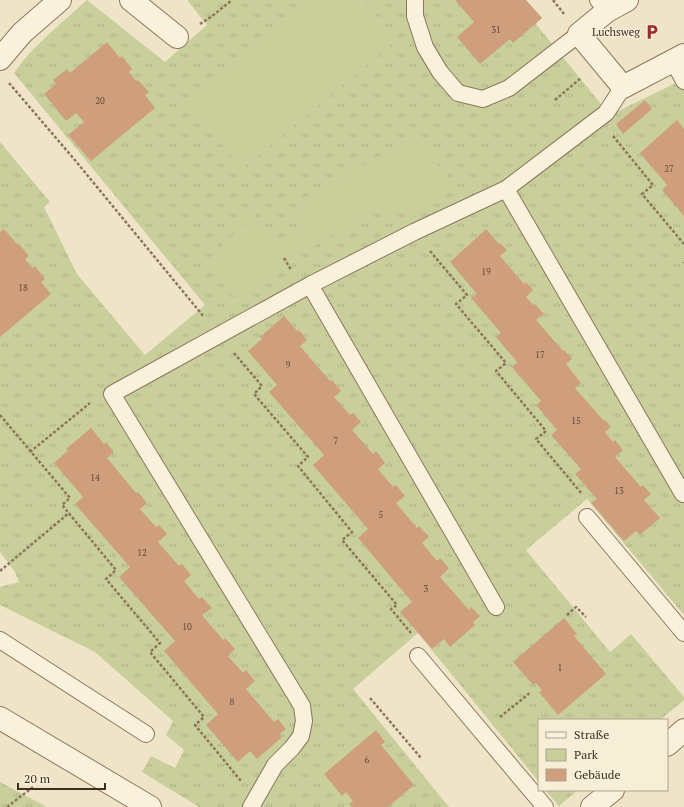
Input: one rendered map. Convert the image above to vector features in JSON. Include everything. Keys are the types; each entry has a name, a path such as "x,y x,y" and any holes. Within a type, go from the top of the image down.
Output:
{"street":[{"path":"2,68 22,33 60,0"},
{"path":"131,0 177,37"},
{"path":"627,0 602,6 579,34 623,87 678,58"},
{"path":"0,718 146,806"},
{"path":"668,744 684,730"},
{"path":"592,807 612,791"}],"lane":[{"path":"415,0 415,16 425,47 440,72 458,93 483,99 509,88 579,34"},
{"path":"678,58 684,80"},
{"path":"253,803 275,765 292,748 301,736 304,721 302,706 112,394 310,286 414,232 506,189 606,113 623,87"},
{"path":"506,189 683,494"},
{"path":"310,286 496,607"},
{"path":"587,517 684,633"},
{"path":"0,640 146,734"},
{"path":"418,656 545,807"}],"path":[{"path":"177,37 211,18 232,0"},
{"path":"555,100 601,61"},
{"path":"2,68 70,154 218,335 262,386 254,394 308,457 298,466 352,532 342,540 397,605 391,609 414,637 418,656"},
{"path":"598,119 653,185 642,194 684,244"},
{"path":"414,232 467,295 456,304 506,363 496,371 546,431 536,439 583,496 587,517"},
{"path":"30,452 97,397 112,394"},
{"path":"0,415 70,498 62,505 116,570 106,579 160,643 150,652 204,717 195,725 253,803"},
{"path":"0,571 69,513"},
{"path":"567,615 576,607 586,617"},
{"path":"482,731 531,692"},
{"path":"370,698 421,758"},
{"path":"7,807 33,786"}],"green space":[{"path":"87,0 165,62 207,25 187,0 526,0 542,18 536,24 610,115 684,79 684,615 587,499 526,550 610,652 631,634 684,697 684,700 661,719 538,719 538,781 418,633 353,689 449,807 199,807 142,772 151,756 175,768 184,750 166,735 173,721 95,652 0,605 0,587 19,582 15,572 0,552 0,142 50,202 44,207 77,274 145,355 205,305 14,73 30,53"},
{"path":"306,0 363,0 397,40 242,169 186,101"},
{"path":"415,136 456,187 421,210 392,208 359,218 234,297 206,261 254,214 279,244 298,241 304,198"},
{"path":"0,782 47,807 0,807"},
{"path":"546,791 577,791 559,806"}],"building":[{"path":"455,0 526,0 542,18 513,43 510,39 480,64 457,37 474,22"},
{"path":"107,42 120,58 122,56 132,69 129,72 136,81 138,80 149,92 145,95 155,108 91,161 68,135 84,122 76,113 66,121 44,94 56,84 53,80 67,69 70,73"},
{"path":"645,100 652,109 623,134 616,124"},
{"path":"677,120 684,129 684,216 662,190 667,185 640,153"},
{"path":"4,229 29,256 25,259 32,268 35,266 45,279 41,282 51,294 0,337 0,232"},
{"path":"486,229 499,244 500,243 507,250 500,256 524,284 526,282 533,290 526,297 544,314 536,320 572,359 566,364 581,383 575,388 611,427 605,432 613,442 615,440 623,450 615,457 641,487 643,485 651,494 644,500 660,518 640,535 636,531 624,541 591,503 597,499 575,474 581,469 551,435 557,430 536,405 541,401 512,367 517,362 496,337 501,333 471,298 477,294 450,262"},
{"path":"284,316 307,340 300,346 330,381 332,380 341,391 334,397 350,415 353,413 361,422 352,430 373,454 376,451 385,463 378,469 393,487 396,485 405,496 396,503 417,528 419,526 429,537 422,543 437,561 440,558 449,568 440,577 469,610 471,607 480,616 473,622 475,625 450,647 444,639 432,649 400,612 412,602 358,538 368,529 313,465 324,455 269,392 277,385 248,351 262,339 260,337"},
{"path":"91,428 104,444 106,442 114,452 107,458 136,493 138,492 147,503 140,509 156,527 159,525 167,534 158,542 179,566 182,564 191,575 184,581 199,599 202,597 212,608 202,615 223,640 225,638 235,649 228,656 243,673 246,670 255,681 246,689 274,722 278,719 286,729 279,734 282,737 257,759 250,751 238,762 206,725 218,714 164,651 175,641 119,577 130,567 75,504 83,497 54,463 68,451 66,449"},
{"path":"564,618 577,634 574,636 606,674 558,715 539,692 542,690 536,683 533,685 513,662"},
{"path":"376,730 385,742 381,745 414,785 388,807 352,807 349,804 353,801 346,792 342,796 324,774"}],"place":[{"name":"Luchsweg","path":"652,32"}]}
